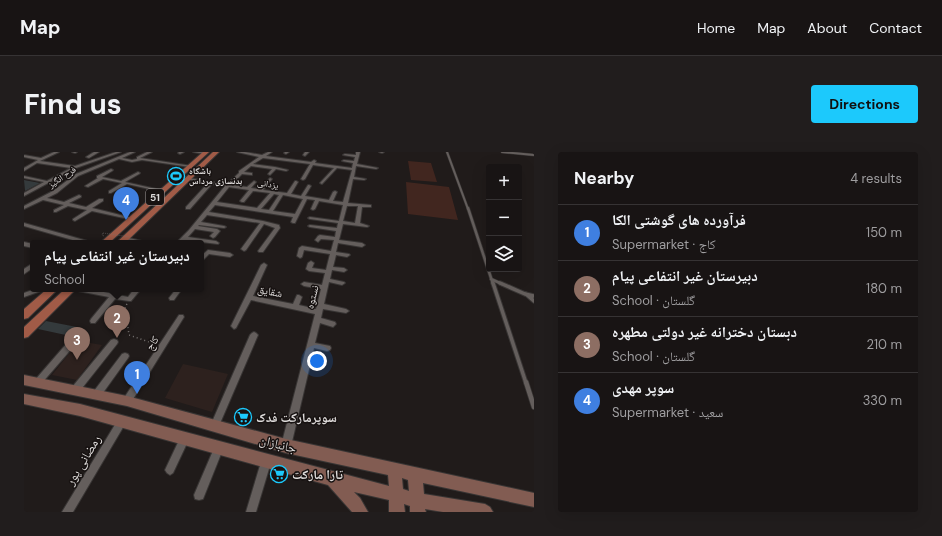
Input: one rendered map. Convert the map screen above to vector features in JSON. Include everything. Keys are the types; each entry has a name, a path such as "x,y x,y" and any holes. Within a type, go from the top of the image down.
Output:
{"main road":[{"name":"51","path":"125,240 216,152"},
{"name":"51","path":"107,240 205,153"},
{"path":"24,315 50,292"},
{"path":"24,334 68,292"},
{"name":"جانبازان","path":"24,380 76,389 127,401 286,446 534,500"},
{"name":"جانبازان","path":"24,399 80,410 266,462 396,494 418,506 485,512"},
{"path":"395,470 397,512"},
{"path":"415,474 418,506"},
{"path":"332,479 355,503 360,512"}],"street":[{"path":"24,156 33,152"},
{"path":"25,169 56,152"},
{"path":"88,157 97,152"},
{"path":"25,193 75,167 119,152"},
{"name":"فرح انگیز","path":"24,207 61,188 77,175 131,152"},
{"path":"42,198 58,188 74,174 118,158 132,161 150,152"},
{"path":"195,152 205,153"},
{"path":"239,152 278,157 295,163 314,162 336,167 356,161"},
{"path":"184,238 214,203 226,186 240,172 270,152"},
{"path":"49,155 61,157"},
{"path":"345,155 356,161 376,168"},
{"path":"24,156 41,159"},
{"path":"24,161 31,157"},
{"path":"137,159 190,166"},
{"path":"144,165 152,160"},
{"path":"327,166 331,160"},
{"path":"344,161 356,161"},
{"name":"نستوه","path":"286,446 356,161"},
{"path":"37,162 75,167"},
{"path":"303,180 314,162"},
{"path":"44,168 53,163"},
{"path":"250,165 286,170"},
{"path":"322,183 336,167"},
{"path":"260,191 275,168"},
{"path":"87,186 111,170"},
{"path":"240,172 251,174"},
{"path":"111,192 138,173"},
{"path":"32,178 39,174"},
{"path":"24,177 48,182"},
{"path":"100,177 163,191"},
{"path":"351,178 364,179"},
{"name":"یزدانی","path":"188,179 330,202 369,206"},
{"path":"242,201 254,182"},
{"path":"288,195 296,182"},
{"path":"188,208 210,183"},
{"path":"41,186 58,188"},
{"path":"294,222 309,186"},
{"path":"258,210 272,192"},
{"path":"330,202 335,192"},
{"path":"270,212 282,194"},
{"path":"56,210 79,196"},
{"path":"42,198 131,219"},
{"path":"75,220 101,200"},
{"path":"313,209 317,200"},
{"path":"214,203 270,212 285,217 297,216"},
{"path":"357,224 360,205"},
{"path":"206,212 263,222 277,226 278,228 261,251"},
{"path":"310,218 367,226"},
{"path":"244,248 263,222"},
{"path":"24,224 79,240"},
{"path":"196,225 224,227"},
{"path":"196,225 216,231 213,236"},
{"path":"310,226 339,230"},
{"path":"318,240 320,237 362,245"},
{"path":"184,238 195,240"},
{"path":"204,242 216,244"},
{"path":"300,256 303,248 348,254"},
{"path":"204,256 208,252 230,255"},
{"path":"311,263 309,269 344,270"},
{"path":"249,297 264,265"},
{"path":"327,280 342,283"},
{"path":"304,284 325,288"},
{"path":"93,292 129,299 135,292"},
{"path":"172,298 177,292"},
{"path":"93,321 114,296"},
{"name":"شقایق","path":"234,326 249,297 296,306 346,311"},
{"path":"296,306 299,297"},
{"name":"کاج","path":"127,401 181,317"},
{"path":"317,320 333,324"},
{"path":"216,426 254,335"},
{"path":"76,389 114,342"},
{"path":"38,382 71,344"},
{"path":"311,345 327,348"},
{"path":"97,394 125,356"},
{"name":"رمضانی پور","path":"67,512 122,421"},
{"path":"170,470 184,439"},
{"path":"200,495 218,449"},
{"path":"252,512 266,462"}],"lane":[{"path":"447,152 534,407"},
{"path":"502,152 534,155"},
{"path":"491,279 525,294 534,296"},
{"path":"525,294 534,301"}],"path":[{"path":"102,236 103,233 125,240"},
{"path":"125,306 129,335 163,346"}],"shaded area":[{"path":"408,161 431,163 437,182 411,180"},
{"path":"406,182 449,187 458,220 408,214"},
{"path":"79,341 102,345 77,380 52,375"},
{"path":"183,364 228,374 212,412 165,398"}],"building":[{"path":"24,180 40,183 25,191"},
{"path":"46,321 82,328 75,337 38,329"}],"waterway":[{"path":"68,181 77,174"}],"place":[{"name":"باشگاه بدنسازی مرداس","path":"176,176"},
{"name":"سوپر مهدی","path":"126,220"},
{"name":"دبیرستان غیر انتفاعی پیام","path":"117,338"},
{"name":"دبستان دخترانه غیر دولتی مطهره","path":"77,360"},
{"name":"فرآورده های گوشتی الکا","path":"137,394"},
{"name":"سوپرمارکت فدک","path":"243,417"},
{"name":"تارا مارکت","path":"279,474"}]}
